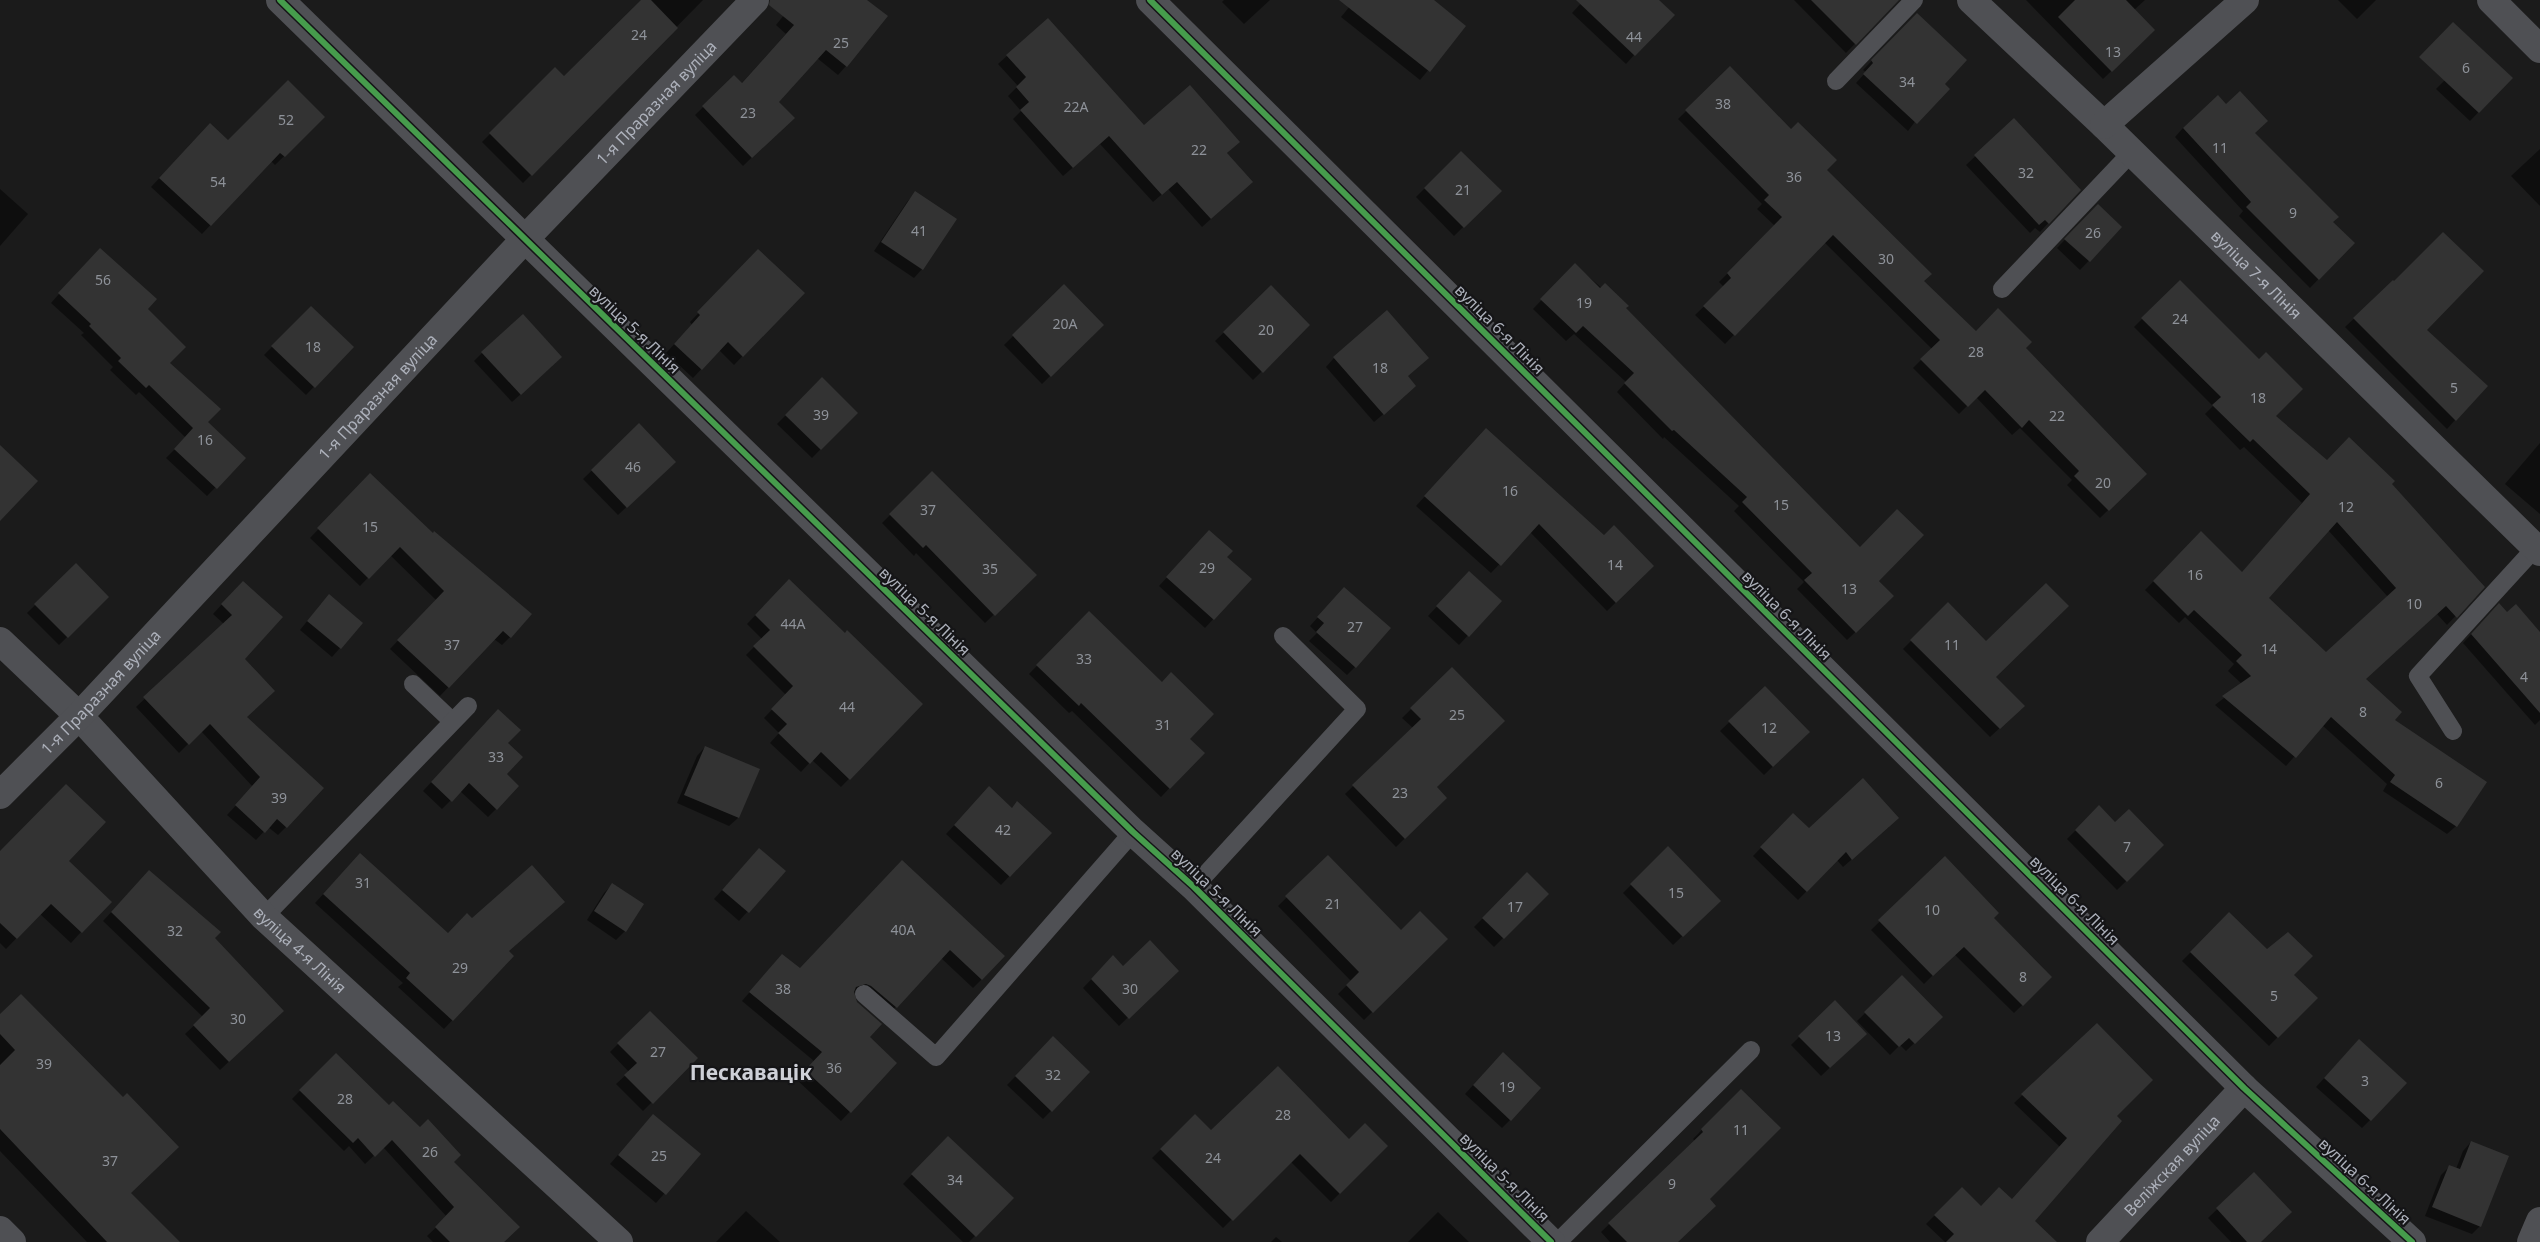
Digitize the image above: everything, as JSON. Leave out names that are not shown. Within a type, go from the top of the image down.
[{"type":"street","name":"вуліца 5-я Лінія","points":[[280,0],[1133,832],[1194,887],[1550,1242]]},
{"type":"street","name":"1-я Праразная вуліца","points":[[0,795],[79,716],[524,240],[755,0]]},
{"type":"street","name":"вуліца 6-я Лінія","points":[[1150,0],[2244,1088],[2412,1242]]},
{"type":"street","name":"вуліца 7-я Лінія","points":[[1971,0],[2132,152],[2538,550]]},
{"type":"street","points":[[2104,125],[2246,0]]},
{"type":"street","points":[[2491,0],[2540,49]]},
{"type":"street","name":"вуліца 4-я Лінія","points":[[0,641],[79,716],[264,917],[619,1242]]},
{"type":"street","name":"Веліжская вуліца","points":[[2100,1242],[2244,1088]]},
{"type":"street","points":[[2531,1242],[2540,1221]]},
{"type":"street","points":[[0,1230],[12,1242]]},
{"type":"lane","points":[[1836,81],[1914,0]]},
{"type":"lane","points":[[2002,289],[2132,152]]},
{"type":"lane","points":[[2453,731],[2418,676],[2538,550]]},
{"type":"lane","points":[[1194,887],[1357,709],[1283,636]]},
{"type":"lane","points":[[413,684],[452,721]]},
{"type":"lane","points":[[264,917],[468,706]]},
{"type":"lane","points":[[864,994],[936,1057],[1133,832]]},
{"type":"lane","points":[[1558,1242],[1751,1050]]},
{"type":"building","points":[[641,0],[651,0],[678,28],[532,176],[489,133],[555,67],[564,76]]},
{"type":"building","points":[[770,0],[867,0],[888,16],[847,67],[826,50],[779,102],[795,118],[752,158],[702,106],[734,75],[742,83],[794,25],[769,5]]},
{"type":"building","points":[[1339,0],[1434,0],[1466,26],[1430,72]]},
{"type":"building","points":[[1576,0],[1659,0],[1675,15],[1635,56]]},
{"type":"building","points":[[1811,0],[1899,0],[1856,45]]},
{"type":"building","points":[[2075,0],[2126,0],[2155,30],[2112,72],[2058,17]]},
{"type":"building","points":[[1917,13],[1967,60],[1945,84],[1950,89],[1917,124],[1863,74],[1873,63],[1871,60]]},
{"type":"building","points":[[1048,18],[1144,125],[1190,85],[1240,142],[1227,153],[1253,182],[1211,219],[1177,182],[1162,195],[1109,136],[1073,168],[1020,110],[1029,102],[1016,87],[1026,77],[1006,55]]},
{"type":"building","points":[[2453,22],[2513,78],[2479,113],[2419,57]]},
{"type":"building","points":[[1730,66],[1791,129],[1798,122],[1837,160],[1827,170],[1932,274],[1924,281],[1976,331],[1998,308],[2032,342],[2026,348],[2147,474],[2109,511],[2074,476],[2079,471],[2029,420],[2022,428],[1985,390],[1968,407],[1920,359],[1940,340],[1833,235],[1735,336],[1703,306],[1731,278],[1727,273],[1782,217],[1764,200],[1769,195],[1685,110]]},
{"type":"building","points":[[288,80],[325,117],[285,157],[280,153],[211,226],[159,178],[210,123],[228,140]]},
{"type":"building","points":[[2240,91],[2268,121],[2255,133],[2339,217],[2333,222],[2355,243],[2319,280],[2246,207],[2251,202],[2183,128],[2218,95],[2226,104]]},
{"type":"building","points":[[2014,118],[2081,190],[2049,224],[2045,220],[2039,225],[1974,155]]},
{"type":"building","points":[[1461,151],[1502,191],[1464,228],[1424,188]]},
{"type":"building","points":[[915,191],[957,219],[923,270],[881,242]]},
{"type":"building","points":[[2098,204],[2122,227],[2090,262],[2064,239]]},
{"type":"building","points":[[2443,232],[2484,271],[2427,330],[2488,386],[2456,421],[2353,318],[2394,281]]},
{"type":"building","points":[[100,248],[157,299],[148,309],[186,347],[170,363],[221,409],[208,422],[246,458],[217,489],[174,449],[193,428],[149,385],[146,388],[118,361],[121,358],[89,326],[91,324],[58,293]]},
{"type":"building","points":[[758,249],[805,293],[743,357],[728,342],[702,370],[674,344],[700,315],[697,312]]},
{"type":"building","points":[[1575,263],[1600,288],[1605,283],[1629,306],[1626,308],[1860,547],[1897,509],[1924,535],[1879,581],[1894,596],[1856,633],[1804,580],[1812,573],[1742,502],[1747,497],[1674,430],[1672,431],[1624,383],[1634,373],[1583,326],[1576,333],[1540,299]]},
{"type":"building","points":[[2180,280],[2259,359],[2266,352],[2303,389],[2276,416],[2327,460],[2349,437],[2395,481],[2392,484],[2485,587],[2457,618],[2446,606],[2366,679],[2402,712],[2395,720],[2487,782],[2457,827],[2390,782],[2395,775],[2331,717],[2296,758],[2222,696],[2251,676],[2236,661],[2242,655],[2194,610],[2188,616],[2153,581],[2201,531],[2242,572],[2310,494],[2253,439],[2250,442],[2212,405],[2221,397],[2141,318]],"holes":[[[2337,522],[2396,588],[2326,652],[2269,598]]]},
{"type":"building","points":[[1064,284],[1104,325],[1051,377],[1012,335]]},
{"type":"building","points":[[1271,285],[1310,325],[1263,373],[1223,332]]},
{"type":"building","points":[[311,306],[354,347],[315,388],[271,346]]},
{"type":"building","points":[[1387,310],[1429,358],[1408,376],[1416,386],[1384,415],[1333,357]]},
{"type":"building","points":[[523,314],[562,357],[521,395],[481,352]]},
{"type":"building","points":[[822,377],[858,413],[821,450],[785,415]]},
{"type":"building","points":[[639,423],[676,462],[627,508],[591,470]]},
{"type":"building","points":[[1486,428],[1604,535],[1614,525],[1654,566],[1616,603],[1539,524],[1501,566],[1424,496]]},
{"type":"building","points":[[0,445],[38,481],[0,521]]},
{"type":"building","points":[[932,471],[1037,575],[995,616],[926,545],[923,548],[889,514]]},
{"type":"building","points":[[370,473],[433,533],[434,531],[532,614],[511,638],[503,631],[449,688],[397,640],[444,591],[400,547],[369,579],[317,528]]},
{"type":"building","points":[[1209,530],[1233,551],[1227,557],[1252,579],[1214,620],[1166,577]]},
{"type":"building","points":[[76,563],[109,597],[68,638],[34,604]]},
{"type":"building","points":[[1469,571],[1502,601],[1469,637],[1436,606]]},
{"type":"building","points":[[789,579],[845,633],[847,630],[923,704],[850,780],[821,752],[810,764],[778,733],[787,724],[771,709],[793,686],[753,646],[770,630],[755,615]]},
{"type":"building","points":[[243,581],[283,617],[245,659],[275,691],[247,717],[324,788],[287,828],[277,819],[265,833],[235,805],[260,777],[210,724],[189,745],[143,697],[232,615],[221,604]]},
{"type":"building","points":[[2046,583],[2069,606],[1996,677],[2025,706],[2000,729],[1910,640],[1948,602],[1986,641]]},
{"type":"building","points":[[1344,587],[1391,628],[1356,668],[1316,632],[1324,623],[1317,617]]},
{"type":"building","points":[[329,594],[363,623],[341,649],[307,621]]},
{"type":"building","points":[[2499,603],[2507,612],[2516,604],[2540,632],[2540,713],[2471,634]]},
{"type":"building","points":[[1089,611],[1162,682],[1171,672],[1214,714],[1190,739],[1205,753],[1170,789],[1081,703],[1079,706],[1036,665]]},
{"type":"building","points":[[1452,667],[1505,721],[1437,787],[1447,798],[1405,839],[1352,785],[1421,719],[1410,708]]},
{"type":"building","points":[[1765,686],[1810,732],[1773,767],[1728,721]]},
{"type":"building","points":[[498,709],[521,730],[508,743],[523,757],[507,774],[519,786],[497,810],[469,783],[452,802],[431,782]]},
{"type":"building","points":[[705,746],[760,769],[739,818],[684,795]]},
{"type":"building","points":[[1863,778],[1899,818],[1852,860],[1846,852],[1807,892],[1760,847],[1793,813],[1809,828]]},
{"type":"building","points":[[66,784],[106,822],[69,861],[112,902],[82,933],[51,904],[17,939],[0,923],[0,851]]},
{"type":"building","points":[[989,786],[1012,808],[1017,801],[1052,833],[1010,877],[954,825]]},
{"type":"building","points":[[2099,805],[2115,822],[2129,809],[2164,845],[2127,882],[2075,830]]},
{"type":"building","points":[[1668,846],[1721,901],[1683,937],[1630,884]]},
{"type":"building","points":[[759,848],[786,871],[749,913],[722,890]]},
{"type":"building","points":[[360,853],[448,933],[467,913],[472,918],[532,865],[565,902],[509,951],[514,956],[453,1021],[406,978],[410,973],[323,894]]},
{"type":"building","points":[[1328,855],[1401,930],[1420,911],[1448,939],[1373,1013],[1346,985],[1359,972],[1285,896]]},
{"type":"building","points":[[1945,856],[1999,913],[1994,918],[2052,977],[2023,1006],[1964,947],[1933,976],[1878,920]]},
{"type":"building","points":[[902,860],[1005,956],[982,980],[950,950],[897,1008],[871,986],[866,984],[856,987],[854,992],[857,1002],[882,1024],[870,1037],[897,1063],[851,1113],[805,1070],[822,1052],[749,992],[782,954],[800,968]]},
{"type":"building","points":[[149,870],[221,932],[215,938],[284,1011],[229,1062],[193,1025],[210,1008],[111,912]]},
{"type":"building","points":[[1527,872],[1549,894],[1504,939],[1482,918]]},
{"type":"building","points":[[612,883],[644,904],[626,932],[594,911]]},
{"type":"building","points":[[2229,912],[2267,949],[2288,932],[2313,956],[2294,975],[2318,998],[2278,1038],[2190,952]]},
{"type":"building","points":[[1150,940],[1179,971],[1129,1019],[1091,979],[1113,955],[1123,966]]},
{"type":"building","points":[[1902,975],[1943,1017],[1915,1044],[1909,1038],[1899,1047],[1864,1012]]},
{"type":"building","points":[[21,994],[123,1097],[127,1093],[179,1147],[131,1193],[180,1242],[107,1242],[0,1129],[0,1065],[15,1050],[0,1034],[0,1014]]},
{"type":"building","points":[[1835,1000],[1867,1034],[1830,1068],[1798,1036]]},
{"type":"building","points":[[650,1011],[698,1058],[653,1104],[624,1075],[637,1063],[617,1043]]},
{"type":"building","points":[[2097,1023],[2153,1080],[2117,1116],[2122,1121],[2035,1221],[2057,1242],[1946,1242],[1954,1234],[1934,1215],[1962,1187],[1981,1206],[1999,1187],[2012,1199],[2067,1138],[2021,1094]]},
{"type":"building","points":[[1053,1036],[1090,1072],[1052,1112],[1015,1076]]},
{"type":"building","points":[[2359,1039],[2407,1083],[2371,1121],[2324,1078]]},
{"type":"building","points":[[1503,1052],[1541,1088],[1511,1121],[1473,1085]]},
{"type":"building","points":[[336,1053],[389,1105],[393,1101],[420,1127],[428,1119],[461,1155],[454,1162],[520,1227],[504,1242],[450,1242],[435,1227],[454,1207],[392,1140],[375,1157],[358,1138],[353,1143],[299,1090]]},
{"type":"building","points":[[1278,1066],[1349,1139],[1365,1123],[1388,1146],[1340,1194],[1300,1154],[1233,1221],[1160,1149],[1195,1114],[1211,1130]]},
{"type":"building","points":[[1741,1089],[1781,1128],[1710,1199],[1716,1206],[1678,1242],[1627,1242],[1608,1223],[1703,1132],[1701,1129]]},
{"type":"building","points":[[653,1114],[701,1154],[666,1195],[618,1155]]},
{"type":"building","points":[[948,1136],[1014,1198],[976,1237],[911,1174]]},
{"type":"building","points":[[2471,1141],[2509,1156],[2481,1227],[2432,1207],[2449,1165],[2460,1169]]},
{"type":"building","points":[[2254,1172],[2292,1212],[2261,1242],[2247,1242],[2216,1208]]},
{"type":"cycle path","points":[[280,0],[1133,832],[1194,887],[1551,1242]]},
{"type":"cycle path","points":[[1150,0],[2244,1088],[2412,1242]]},
{"type":"district","name":"Пескавацік","points":[[751,1072]]}]
